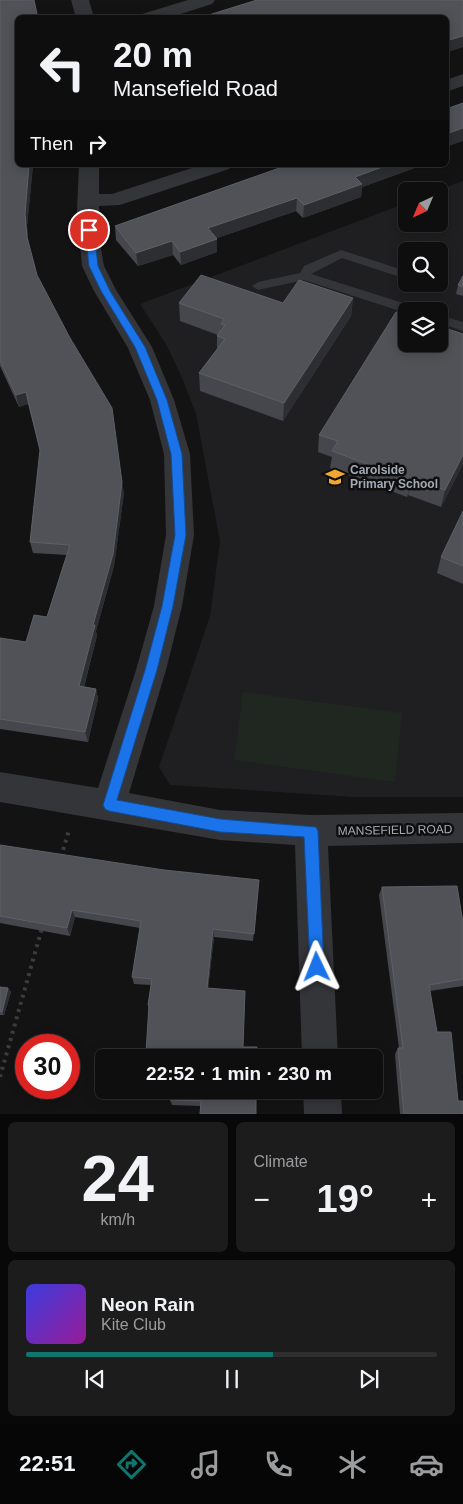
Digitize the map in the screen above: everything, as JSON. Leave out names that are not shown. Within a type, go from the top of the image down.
[{"type":"street","points":[[80,0],[84,15]]},
{"type":"street","points":[[158,15],[206,0]]},
{"type":"street","points":[[449,85],[463,80]]},
{"type":"street","points":[[90,167],[88,200],[90,249],[93,266],[105,291],[140,347],[162,400],[177,454],[180,535],[168,606],[151,670],[109,805]]},
{"type":"street","points":[[88,200],[113,200],[216,167]]},
{"type":"street","name":"MANSEFIELD ROAD","points":[[0,787],[220,825],[311,831],[463,828]]},
{"type":"street","points":[[311,831],[320,1049]]},
{"type":"street","points":[[322,1099],[323,1114]]},
{"type":"lane","points":[[304,276],[308,269],[341,254],[398,272]]},
{"type":"lane","points":[[258,286],[304,276],[398,306]]},
{"type":"lane","points":[[448,322],[463,327]]},
{"type":"path","points":[[59,866],[78,799]]},
{"type":"path","points":[[0,1077],[43,924]]},
{"type":"shaded area","name":"Carolside Primary School","points":[[463,181],[463,797],[354,797],[170,785],[159,767],[210,616],[220,541],[196,414],[166,344],[140,304],[398,206],[398,232],[448,232],[448,187]]},
{"type":"shaded area","points":[[243,692],[402,713],[395,782],[234,760]]},
{"type":"building","points":[[0,0],[34,0],[37,15],[15,15],[15,167],[29,167],[25,214],[27,237],[37,275],[70,338],[112,408],[122,482],[113,554],[93,625],[95,625],[79,686],[96,689],[85,732],[0,719],[0,638],[26,642],[34,615],[47,617],[70,545],[30,542],[40,450],[26,392],[16,395],[0,360]]},
{"type":"building","points":[[257,0],[463,0],[463,36],[449,40],[449,15],[209,15]]},
{"type":"building","points":[[463,103],[463,128],[449,133],[449,108]]},
{"type":"building","points":[[282,167],[382,167],[355,177],[362,184],[304,205],[297,198],[208,228],[217,239],[180,252],[172,241],[136,253],[115,226]]},
{"type":"building","points":[[201,275],[283,303],[299,280],[353,298],[284,403],[199,373],[225,339],[217,336],[225,325],[221,324],[224,319],[179,303]]},
{"type":"building","points":[[463,276],[463,287],[458,285]]},
{"type":"building","points":[[396,312],[398,313],[398,352],[448,352],[448,329],[463,334],[463,455],[445,490],[412,478],[411,480],[332,451],[338,441],[319,435]]},
{"type":"building","points":[[463,511],[463,566],[441,557]]},
{"type":"building","points":[[0,845],[164,870],[259,880],[254,934],[213,929],[207,988],[245,991],[243,1047],[257,1047],[257,1049],[146,1049],[148,1005],[152,979],[132,977],[141,921],[72,910],[67,928],[0,916]]},
{"type":"building","points":[[457,886],[463,923],[463,979],[429,985],[437,1032],[451,1032],[458,1101],[463,1101],[463,1114],[404,1114],[398,1048],[403,1048],[382,887]]},
{"type":"building","points":[[0,987],[8,988],[2,1012],[0,1011]]},
{"type":"building","points":[[256,1099],[256,1114],[200,1114],[201,1101],[170,1100]]},
{"type":"place","name":"Carolside Primary School","points":[[335,477]]},
{"type":"route","points":[[89,230],[93,266],[105,291],[140,347],[162,400],[177,454],[180,535],[168,606],[151,670],[109,805],[220,825],[311,831],[317,967]]}]
